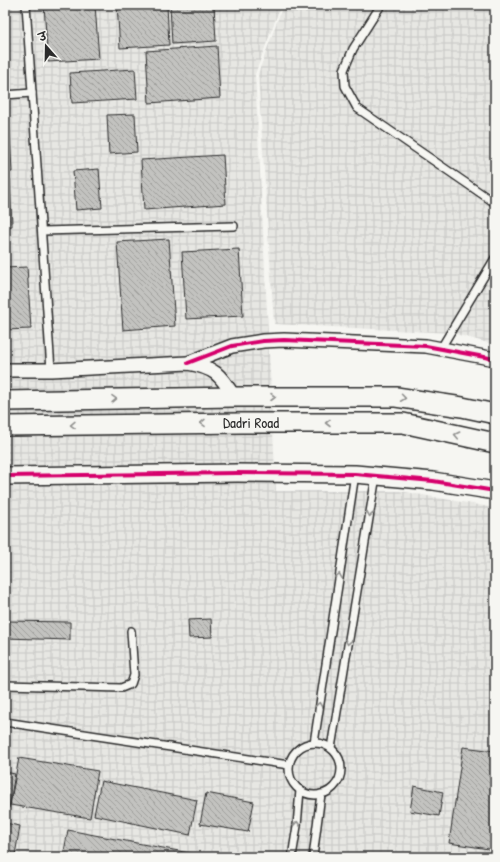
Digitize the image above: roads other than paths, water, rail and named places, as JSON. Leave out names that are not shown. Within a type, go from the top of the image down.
[{"type":"main road","name":"Dadri Road","points":[[5,401],[234,397],[396,397],[462,407],[495,414]]},
{"type":"main road","name":"Dadri Road","points":[[5,426],[242,423],[403,424],[495,443]]},
{"type":"street","points":[[188,363],[232,346],[263,341],[284,340],[409,345],[441,348],[495,359]]},
{"type":"street","points":[[5,370],[52,370],[188,363],[201,365],[217,373],[234,397]]},
{"type":"street","points":[[5,476],[237,473],[355,474],[433,481],[495,491]]},
{"type":"lane","points":[[26,5],[52,370]]},
{"type":"lane","points":[[381,5],[353,49],[344,70],[346,86],[357,108],[495,203]]},
{"type":"lane","points":[[5,95],[32,93]]},
{"type":"lane","points":[[42,231],[234,226]]},
{"type":"lane","points":[[441,348],[495,258]]},
{"type":"lane","points":[[314,744],[355,474]]},
{"type":"lane","points":[[331,748],[376,476]]},
{"type":"lane","points":[[5,685],[120,688],[131,684],[134,675],[131,631]]},
{"type":"lane","points":[[5,722],[289,764]]},
{"type":"lane","points":[[314,744],[324,745],[331,748],[340,760],[341,774],[338,781],[328,792],[321,794],[307,794],[300,790],[291,778],[289,764],[297,751],[303,746],[314,744]]},
{"type":"lane","points":[[292,857],[297,826],[300,790]]},
{"type":"lane","points":[[314,857],[321,794]]}]
